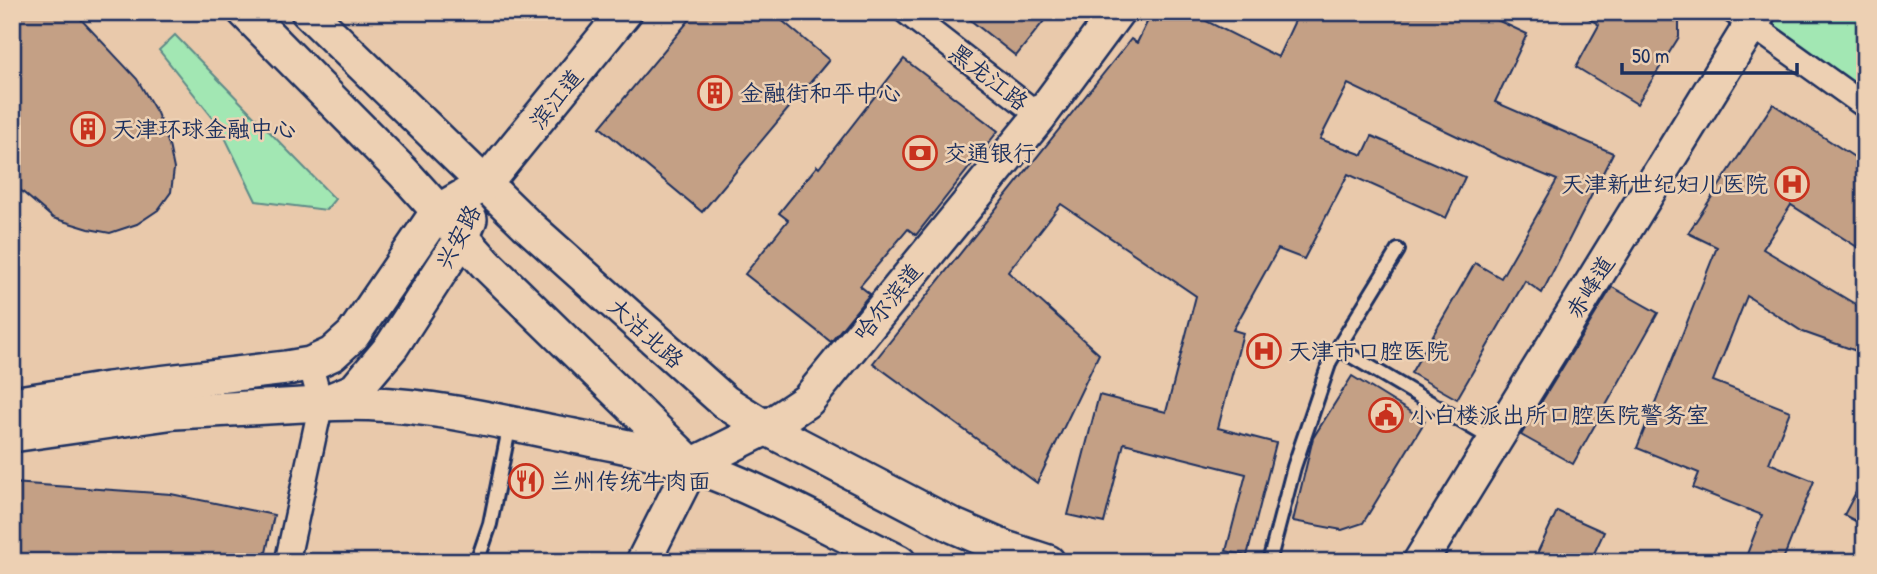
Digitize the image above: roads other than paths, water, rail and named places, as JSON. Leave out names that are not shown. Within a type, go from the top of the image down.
[{"type":"main road","points":[[245,12],[438,211],[486,265],[692,465]]},
{"type":"main road","name":"大沽北路","points":[[308,12],[485,184],[725,402],[766,428],[954,526],[1005,548],[1048,562]]},
{"type":"main road","name":"滨江道","points":[[485,184],[625,12]]},
{"type":"main road","name":"哈尔滨道","points":[[692,465],[766,428],[808,400],[1040,116],[1117,12]]},
{"type":"main road","name":"赤峰道","points":[[1420,562],[1748,16]]},
{"type":"main road","name":"兴安路","points":[[12,404],[310,364],[332,354],[353,335],[438,211],[485,184]]},
{"type":"main road","name":"兴安路","points":[[12,435],[153,414],[321,404],[355,390],[392,346],[463,238],[485,184]]},
{"type":"main road","points":[[321,404],[363,401],[413,406],[638,449],[692,465],[899,562]]},
{"type":"main road","points":[[643,562],[692,465]]},
{"type":"street","name":"黑龙江路","points":[[906,12],[1040,116]]},
{"type":"street","points":[[1748,16],[1865,106]]},
{"type":"street","points":[[287,562],[321,404],[310,364]]},
{"type":"lane","points":[[1269,562],[1294,467],[1330,361],[1398,250]]},
{"type":"lane","points":[[1338,348],[1495,441]]},
{"type":"lane","points":[[477,562],[490,524],[510,423]]},
{"type":"place","name":"金融街和平中心","points":[[715,93]]},
{"type":"place","name":"天津环球金融中心","points":[[88,129]]},
{"type":"place","name":"交通银行","points":[[920,153]]},
{"type":"place","name":"天津新世纪妇儿医院","points":[[1792,184]]},
{"type":"place","name":"天津市口腔医院","points":[[1264,351]]},
{"type":"place","name":"小白楼派出所口腔医院警务室","points":[[1386,415]]},
{"type":"place","name":"兰州传统牛肉面","points":[[526,481]]}]
